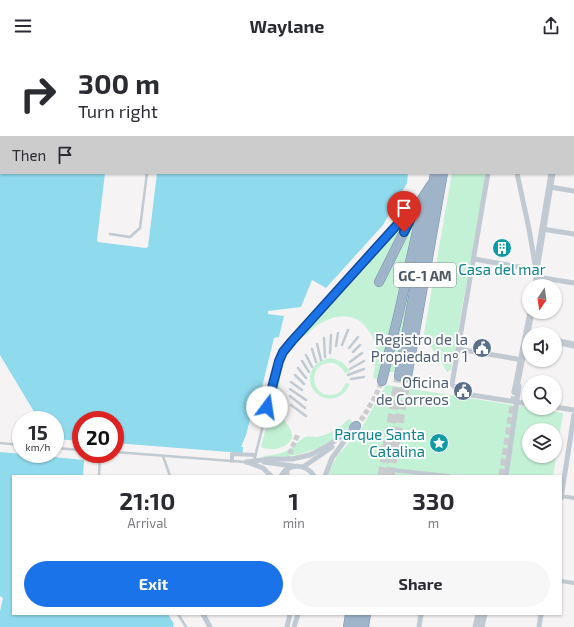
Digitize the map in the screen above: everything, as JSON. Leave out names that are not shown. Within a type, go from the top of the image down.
[{"type":"highway","name":"GC-1 AM","points":[[403,376],[435,197],[443,174]]},
{"type":"highway","points":[[382,380],[419,222],[435,197],[446,174]]},
{"type":"highway","name":"GC-1 AM","points":[[434,177],[435,197]]},
{"type":"highway","points":[[379,282],[416,208],[434,177]]},
{"type":"highway","points":[[348,627],[350,615]]},
{"type":"highway","points":[[356,627],[358,615]]},
{"type":"highway","points":[[364,627],[366,615]]},
{"type":"street","points":[[488,174],[452,384],[459,393],[522,403]]},
{"type":"street","points":[[517,174],[537,274]]},
{"type":"street","points":[[537,279],[542,229],[552,174]]},
{"type":"street","points":[[550,187],[574,191]]},
{"type":"street","points":[[542,229],[574,234]]},
{"type":"street","points":[[474,259],[574,283]]},
{"type":"street","points":[[562,343],[574,345]]},
{"type":"street","points":[[458,349],[520,361]]},
{"type":"street","points":[[515,392],[522,355]]},
{"type":"street","points":[[506,475],[517,402],[520,361]]},
{"type":"street","points":[[562,408],[574,410]]},
{"type":"street","points":[[562,491],[574,415]]},
{"type":"street","points":[[232,461],[232,454],[270,459],[292,459],[310,455],[327,446],[355,427]]},
{"type":"street","points":[[303,467],[330,448],[355,427]]},
{"type":"street","points":[[325,475],[332,458],[355,427]]},
{"type":"street","points":[[246,462],[254,458]]},
{"type":"street","points":[[246,462],[298,466],[308,469],[313,475]]},
{"type":"street","points":[[246,462],[263,468],[270,475]]},
{"type":"street","points":[[282,475],[287,468],[293,466]]},
{"type":"street","points":[[392,470],[440,475]]},
{"type":"street","points":[[562,497],[574,498]]},
{"type":"street","points":[[562,581],[574,583]]},
{"type":"street","points":[[204,615],[210,627]]},
{"type":"street","points":[[287,627],[290,615]]},
{"type":"street","points":[[294,627],[298,615]]},
{"type":"street","points":[[418,627],[420,615]]},
{"type":"street","points":[[476,627],[479,615]]},
{"type":"street","points":[[482,627],[484,615]]},
{"type":"street","points":[[539,627],[541,615]]},
{"type":"lane","points":[[110,234],[130,236],[140,228],[147,174]]},
{"type":"lane","points":[[254,458],[279,361],[283,352],[405,216],[416,208]]},
{"type":"lane","points":[[342,345],[348,330]]},
{"type":"lane","points":[[336,346],[338,333]]},
{"type":"lane","points":[[330,353],[331,335]]},
{"type":"lane","points":[[349,348],[358,337]]},
{"type":"lane","points":[[324,338],[325,357]]},
{"type":"lane","points":[[317,344],[321,360]]},
{"type":"lane","points":[[353,352],[360,345]]},
{"type":"lane","points":[[312,349],[316,362]]},
{"type":"lane","points":[[350,362],[362,353]]},
{"type":"lane","points":[[306,355],[312,367]]},
{"type":"lane","points":[[302,361],[309,372]]},
{"type":"lane","points":[[350,369],[364,361]]},
{"type":"lane","points":[[298,368],[306,378]]},
{"type":"lane","points":[[348,375],[364,369]]},
{"type":"lane","points":[[295,375],[304,384]]},
{"type":"lane","points":[[351,379],[364,377]]},
{"type":"lane","points":[[292,382],[302,390]]},
{"type":"lane","points":[[290,389],[306,400]]},
{"type":"lane","points":[[290,396],[305,408]]},
{"type":"lane","points":[[290,404],[306,416]]},
{"type":"lane","points":[[0,443],[12,444]]},
{"type":"lane","points":[[124,453],[246,462]]},
{"type":"lane","points":[[163,456],[170,475]]},
{"type":"lane","points":[[99,475],[100,463]]},
{"type":"lane","points":[[179,615],[186,627]]},
{"type":"green space","points":[[452,174],[486,174],[451,370],[447,372],[424,334]]},
{"type":"green space","points":[[418,212],[378,379],[373,378],[376,358],[375,343],[372,335],[361,322],[354,318],[345,316],[336,317],[319,324],[305,336],[303,334],[403,223],[405,225]]},
{"type":"green space","points":[[417,248],[396,372],[389,372]]},
{"type":"green space","points":[[331,358],[342,363],[350,372],[345,373],[336,364],[328,363],[317,369],[314,379],[318,390],[329,395],[334,395],[341,391],[346,383],[350,384],[344,393],[336,398],[321,396],[315,392],[311,385],[310,377],[313,368],[318,362]]},
{"type":"green space","points":[[278,379],[280,379],[279,395],[281,410],[292,436],[290,442],[284,446],[276,449],[268,449],[261,447]]},
{"type":"green space","name":"Parque Santa Catalina","points":[[386,385],[522,407],[522,415],[562,415],[563,413],[561,423],[522,423],[522,463],[555,463],[553,475],[328,475],[337,456],[361,429]]},
{"type":"green space","points":[[349,419],[354,423],[344,432],[312,450],[289,456],[263,457],[282,453],[305,437],[317,437],[330,433]]},
{"type":"water","points":[[0,174],[105,174],[98,242],[146,248],[148,247],[157,174],[408,174],[407,183],[383,225],[326,288],[312,280],[301,307],[268,311],[268,314],[284,316],[279,337],[274,338],[261,391],[257,392],[246,435],[241,447],[243,447],[242,453],[124,444],[124,411],[72,411],[72,440],[64,440],[64,411],[34,411],[0,355]]},
{"type":"water","points":[[0,452],[12,453],[12,463],[64,463],[64,458],[72,459],[72,463],[84,463],[83,475],[12,475],[12,615],[169,615],[174,624],[173,627],[0,627],[0,611],[3,598],[0,596]]},
{"type":"tunnel","points":[[382,475],[399,376]]},
{"type":"tunnel","points":[[390,475],[407,377]]},
{"type":"tunnel","points":[[356,426],[364,416],[375,397],[382,381]]},
{"type":"tunnel","points":[[502,475],[515,392]]},
{"type":"tunnel","points":[[287,475],[290,454],[298,434]]},
{"type":"place","name":"Casa del mar","points":[[502,248]]},
{"type":"place","name":"Registro de la Propiedad nº 1","points":[[482,348]]},
{"type":"place","name":"Oficina de Correos","points":[[463,391]]},
{"type":"place","name":"Parque Santa Catalina","points":[[439,443]]},
{"type":"route","points":[[267,407],[279,361],[283,352],[405,216],[416,208],[404,232]]}]
